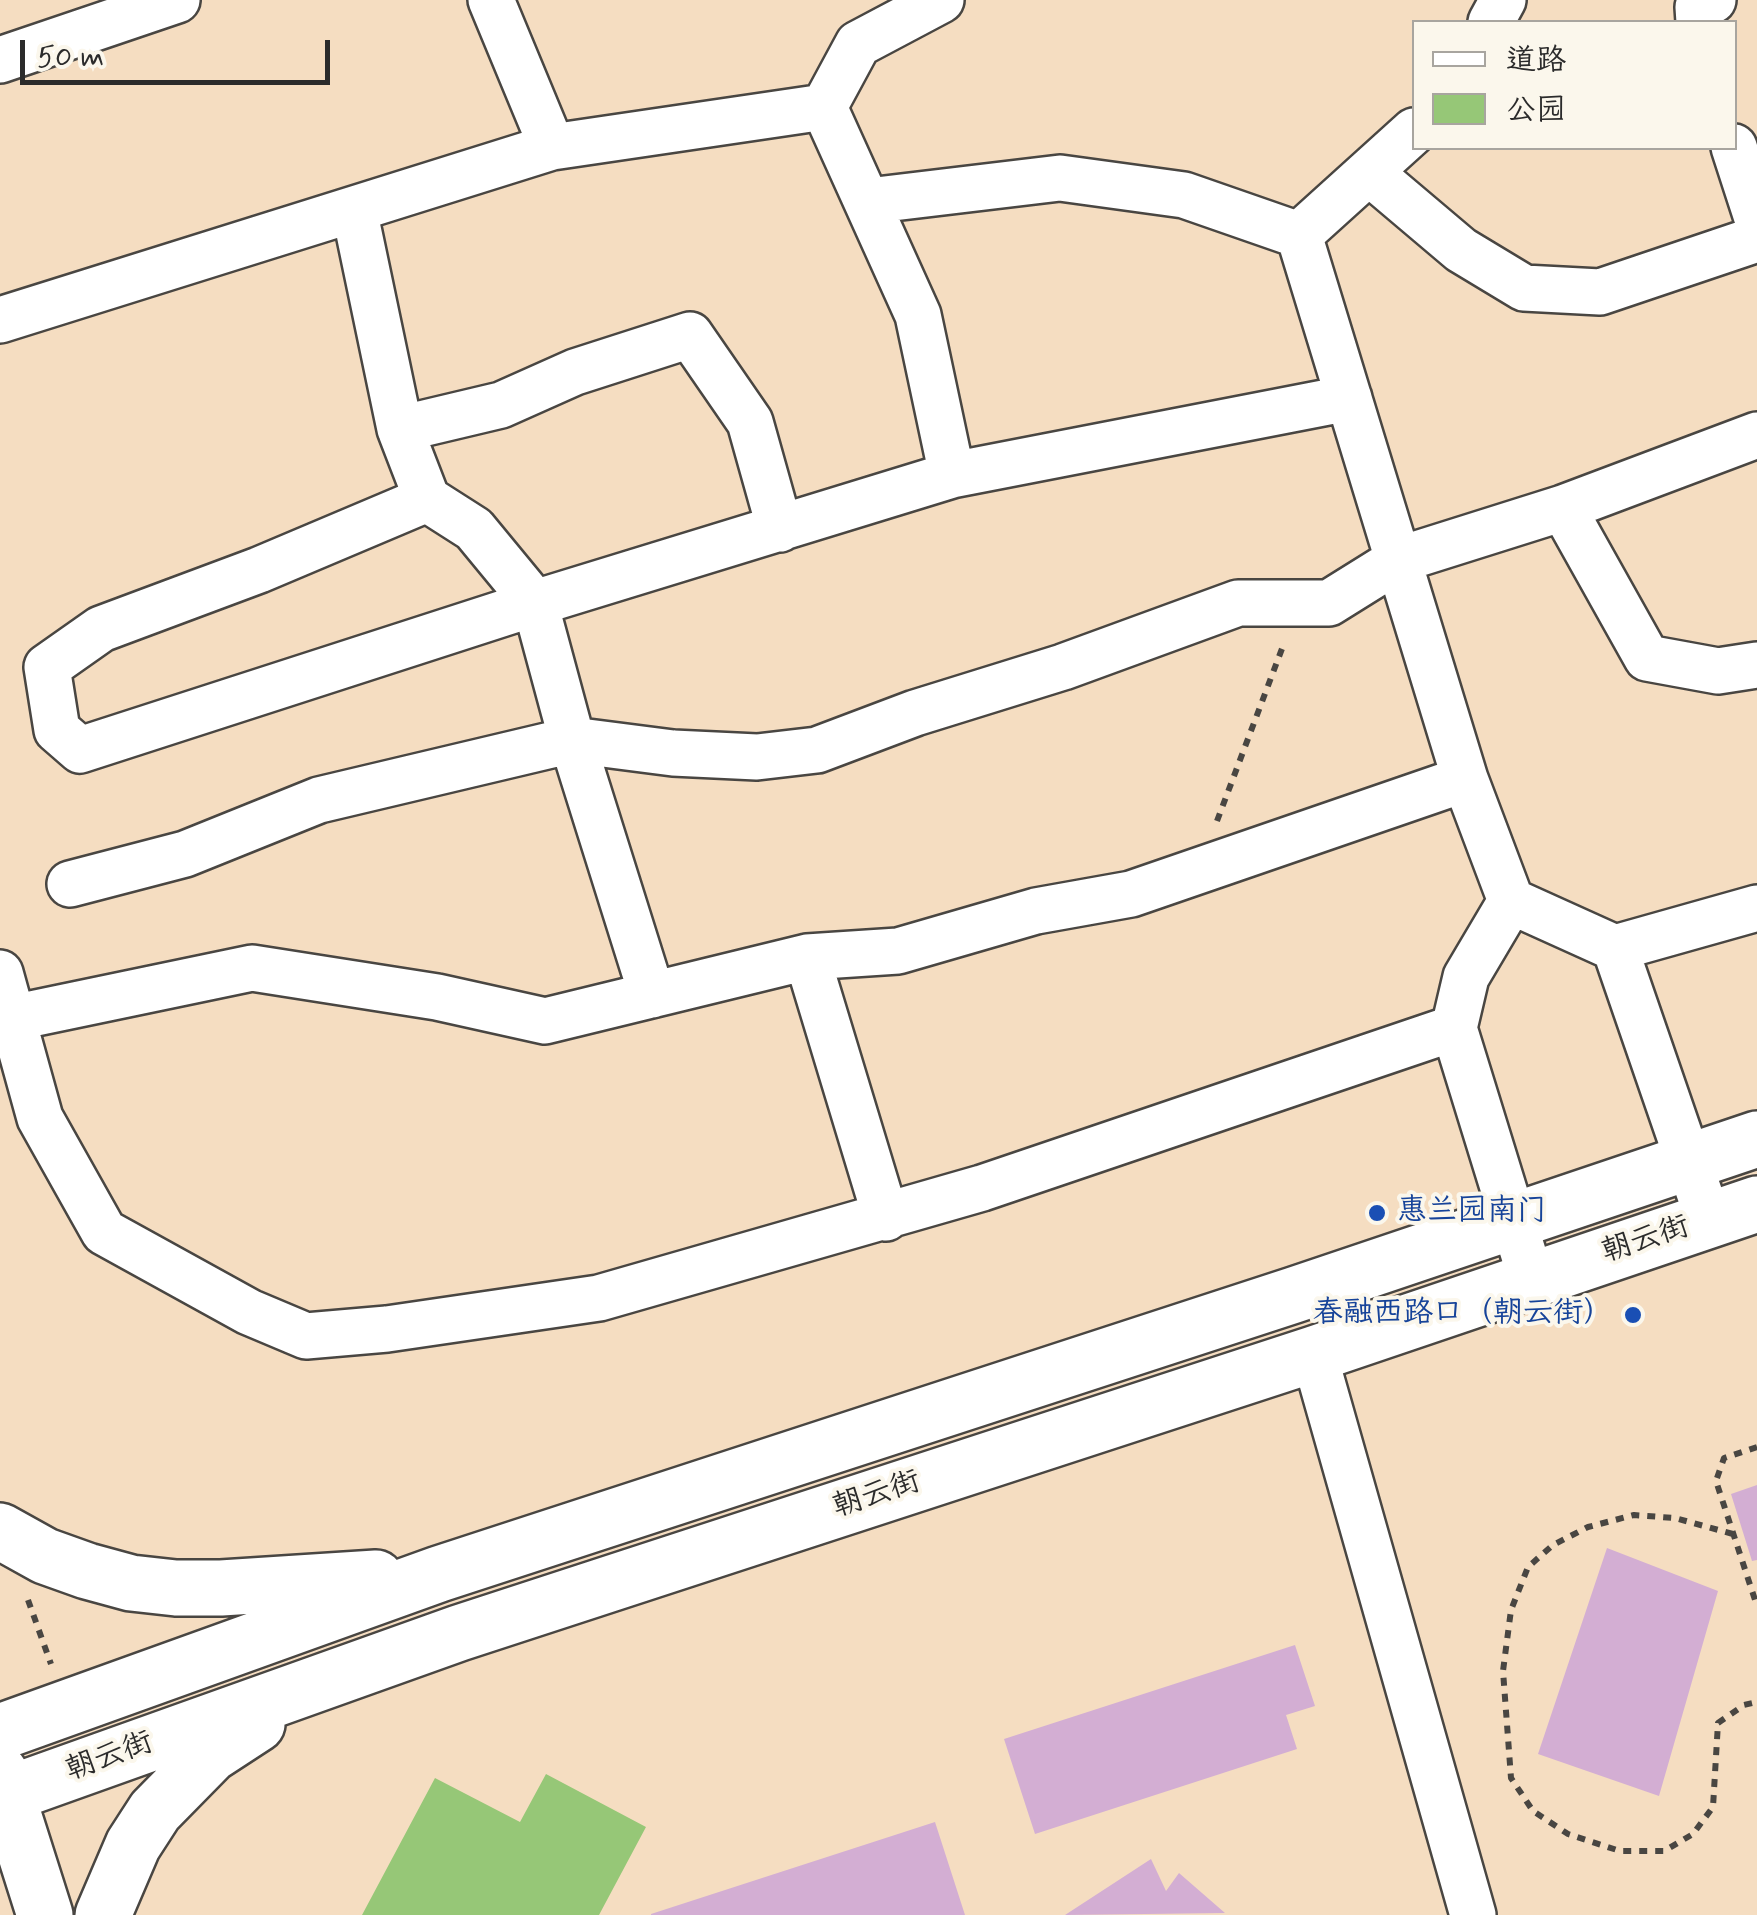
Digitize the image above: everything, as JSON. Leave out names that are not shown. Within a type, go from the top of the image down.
[{"type":"main road","name":"朝云街","points":[[0,1732],[438,1574],[1757,1140]]},
{"type":"main road","name":"朝云街","points":[[3,1788],[459,1633],[1733,1213]]},
{"type":"main road","points":[[0,1531],[45,1556],[87,1572],[176,1588],[438,1574]]},
{"type":"main road","points":[[103,1915],[133,1844],[182,1781],[211,1754],[318,1684]]},
{"type":"main road","points":[[3,1788],[46,1915]]},
{"type":"street","points":[[0,60],[178,0]]},
{"type":"street","points":[[491,0],[552,147]]},
{"type":"street","points":[[824,108],[858,44],[941,0]]},
{"type":"street","points":[[1699,20],[1698,7],[1713,0]]},
{"type":"street","points":[[0,320],[552,147],[824,108]]},
{"type":"street","points":[[824,108],[918,315],[952,475]]},
{"type":"street","points":[[1299,235],[1412,133]]},
{"type":"street","points":[[1735,150],[1757,218]]},
{"type":"street","points":[[1370,173],[1461,250],[1524,288],[1600,292],[1757,238]]},
{"type":"street","points":[[868,201],[1060,178],[1184,195],[1299,235]]},
{"type":"street","points":[[354,209],[400,428],[427,499],[474,529],[535,602],[572,740],[652,995]]},
{"type":"street","points":[[1299,235],[1466,778],[1511,901],[1615,948],[1757,908]]},
{"type":"street","points":[[400,428],[501,405],[575,372],[690,335],[750,422],[780,529]]},
{"type":"street","points":[[427,499],[259,570],[101,630],[47,666],[57,730],[80,750],[535,602],[952,475],[1349,398]]},
{"type":"street","points":[[70,884],[185,854],[320,800],[572,740],[673,753],[740,756],[818,750],[1238,602],[1329,602],[1398,560],[1563,508],[1757,434]]},
{"type":"street","points":[[1563,508],[1648,658],[1718,671],[1757,666]]},
{"type":"street","points":[[12,1018],[252,968],[437,997],[545,1021],[808,958],[898,950],[1036,911],[1130,894],[1466,778]]},
{"type":"street","points":[[1511,901],[1466,977],[1454,1028],[1531,1278]]},
{"type":"street","points":[[1615,948],[1690,1162],[1733,1213]]},
{"type":"street","points":[[808,958],[886,1218]]},
{"type":"street","points":[[0,973],[40,1118],[104,1232],[249,1312],[306,1336],[387,1329],[599,1298],[982,1188],[1454,1028]]},
{"type":"street","points":[[1314,1354],[1472,1915]]},
{"type":"path","points":[[1198,871],[1299,602]]},
{"type":"path","points":[[1757,1447],[1724,1458],[1716,1481],[1757,1606]]},
{"type":"path","points":[[1733,1534],[1675,1518],[1634,1515],[1570,1536],[1528,1567],[1511,1610],[1503,1671],[1511,1778],[1533,1811],[1568,1834],[1620,1851],[1664,1851],[1693,1834],[1713,1807],[1718,1723],[1744,1705],[1757,1702]]},
{"type":"green space","points":[[546,1774],[646,1827],[599,1915],[362,1915],[435,1778],[520,1822]]},
{"type":"building","points":[[1757,1485],[1757,1560],[1752,1561],[1731,1494]]},
{"type":"building","points":[[1607,1548],[1718,1591],[1659,1796],[1538,1754]]},
{"type":"building","points":[[1295,1645],[1315,1706],[1286,1715],[1297,1749],[1035,1834],[1004,1739]]},
{"type":"building","points":[[935,1822],[965,1915],[651,1915],[651,1914]]},
{"type":"building","points":[[1151,1859],[1166,1891],[1179,1873],[1225,1913],[1065,1915]]},
{"type":"place","name":"惠兰园南门","points":[[1377,1213]]},
{"type":"place","name":"春融西路口（朝云街）","points":[[1633,1315]]}]
